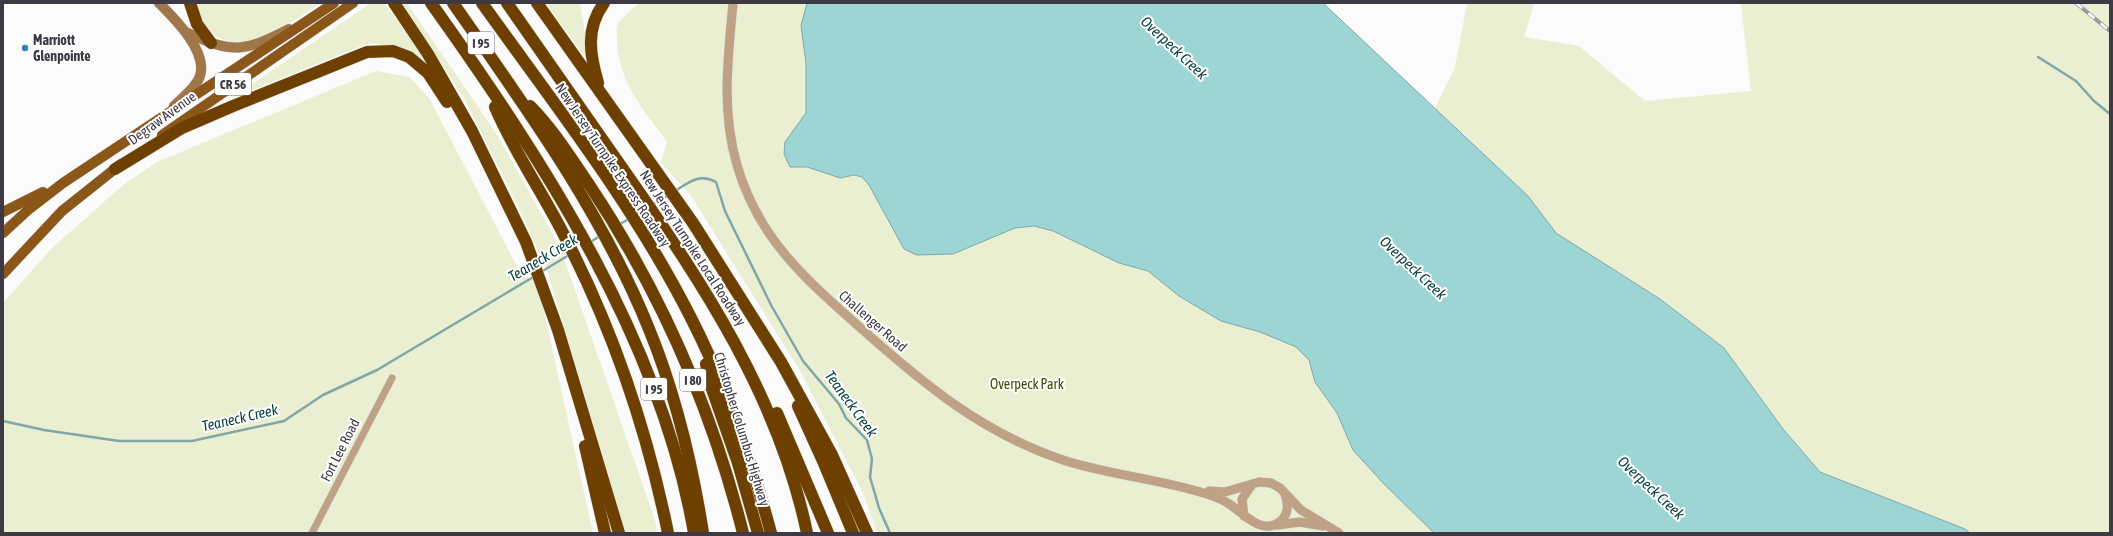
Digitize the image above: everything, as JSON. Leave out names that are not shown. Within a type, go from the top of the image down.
[{"type":"highway","points":[[190,3],[194,18],[211,43]]},
{"type":"highway","points":[[394,3],[434,65],[472,131],[481,152],[516,220],[535,264],[619,533]]},
{"type":"highway","name":"I 95","points":[[431,3],[481,76],[538,164],[582,236],[634,339],[656,392],[678,465],[694,533]]},
{"type":"highway","name":"I 95","points":[[453,3],[557,158],[599,226],[641,310],[666,375],[689,455],[703,533]]},
{"type":"highway","name":"New Jersey Turnpike Express Roadway","points":[[482,3],[628,209],[668,275],[698,333],[743,443],[771,533]]},
{"type":"highway","name":"New Jersey Turnpike Local Roadway","points":[[507,3],[644,198],[707,293],[747,363],[782,445],[797,492],[806,533]]},
{"type":"highway","points":[[537,3],[667,185],[785,368],[814,420],[849,491],[867,533]]},
{"type":"highway","points":[[599,90],[590,43],[594,20],[604,3]]},
{"type":"highway","points":[[115,169],[176,132],[213,114],[358,54],[375,50],[401,54],[422,66],[481,152]]},
{"type":"highway","points":[[481,76],[505,130],[539,187],[569,244],[602,317],[630,392],[654,471],[668,533]]},
{"type":"highway","name":"Christopher Columbus Highway","points":[[508,84],[545,121],[611,218],[653,295],[693,380],[721,456],[743,533]]},
{"type":"highway","points":[[755,323],[806,424],[852,533]]},
{"type":"highway","name":"Christopher Columbus Highway","points":[[698,333],[711,386],[733,446],[758,533]]},
{"type":"highway","name":"Christopher Columbus Highway","points":[[747,363],[779,417],[828,533]]},
{"type":"highway","points":[[577,397],[585,445],[605,533]]},
{"type":"main road","points":[[159,3],[188,33],[200,60],[200,76],[189,92],[163,115]]},
{"type":"main road","name":"Degraw Avenue","points":[[3,233],[28,210],[63,183],[163,115],[195,96],[334,3]]},
{"type":"main road","name":"Degraw Avenue","points":[[3,274],[62,211],[115,169],[200,107],[353,3]]},
{"type":"main road","points":[[188,33],[211,43],[236,48],[249,47],[263,42],[318,14]]},
{"type":"main road","points":[[3,212],[63,183]]},
{"type":"street","name":"Challenger Road","points":[[733,3],[726,74],[726,97],[728,121],[737,167],[752,204],[763,224],[777,245],[812,286],[943,398],[998,431],[1064,460],[1197,490],[1222,499],[1256,527],[1267,528],[1300,522],[1329,527]]},
{"type":"street","name":"Fort Lee Road","points":[[312,533],[392,378]]},
{"type":"street","name":"Challenger Road","points":[[1197,490],[1225,492],[1251,486],[1259,482],[1269,482],[1278,486],[1301,510],[1339,533]]},
{"type":"street","points":[[1244,516],[1242,499],[1251,486]]},
{"type":"street","points":[[1277,525],[1283,519],[1287,510],[1288,501],[1285,494]]},
{"type":"green space","points":[[197,3],[321,3],[281,28],[266,35],[250,40],[235,42],[221,39],[200,21]]},
{"type":"green space","points":[[371,3],[384,3],[426,59],[399,47],[369,43],[230,99]]},
{"type":"green space","points":[[402,3],[407,3],[496,133],[560,247],[655,520],[657,533],[626,533],[548,273],[523,216],[465,100]]},
{"type":"green space","points":[[546,3],[580,3],[590,64]]},
{"type":"green space","name":"Overpeck Park","points":[[639,3],[807,3],[801,26],[806,63],[806,113],[785,142],[790,167],[807,167],[840,178],[854,175],[862,177],[869,185],[904,249],[953,254],[1015,228],[1034,226],[1053,231],[1119,263],[1148,271],[1179,296],[1221,321],[1260,332],[1296,347],[1309,360],[1316,382],[1337,413],[1353,450],[1383,483],[1434,533],[877,533],[864,495],[799,369],[690,194],[661,163],[667,142],[641,106],[627,83],[619,56],[616,31],[617,26],[623,17]]},
{"type":"green space","points":[[1467,3],[1534,3],[1524,37],[1579,46],[1645,101],[1751,91],[1741,5],[1738,3],[2110,3],[2110,533],[1970,533],[1965,529],[1820,472],[1783,429],[1724,348],[1660,299],[1556,233],[1528,196],[1435,108],[1455,67]]},
{"type":"green space","points":[[376,71],[409,77],[429,98],[522,276],[537,280],[593,533],[3,533],[3,303],[51,249],[123,185],[157,162]]},
{"type":"water","name":"Overpeck Creek","points":[[807,3],[1323,3],[1528,196],[1556,233],[1660,299],[1724,348],[1783,429],[1820,472],[1965,529],[1970,533],[1434,533],[1383,483],[1353,450],[1337,413],[1315,382],[1309,360],[1296,347],[1260,332],[1221,321],[1179,296],[1148,271],[1119,263],[1053,231],[1034,226],[1015,228],[953,254],[917,255],[904,249],[869,185],[862,177],[854,175],[840,178],[807,167],[790,167],[784,154],[785,142],[806,113],[806,63],[801,26]]},
{"type":"waterway","points":[[2038,57],[2076,81],[2094,101],[2110,114]]},
{"type":"waterway","name":"Teaneck Creek","points":[[675,191],[695,180],[705,178],[716,182],[725,211],[771,305],[803,361],[839,404],[846,418],[867,440],[872,459],[870,477],[879,508],[890,533]]},
{"type":"waterway","name":"Teaneck Creek","points":[[652,205],[669,195]]},
{"type":"waterway","name":"Teaneck Creek","points":[[635,215],[646,208]]},
{"type":"waterway","name":"Teaneck Creek","points":[[618,225],[629,219]]},
{"type":"waterway","name":"Teaneck Creek","points":[[589,243],[600,236]]},
{"type":"waterway","name":"Teaneck Creek","points":[[541,272],[569,255]]},
{"type":"waterway","name":"Teaneck Creek","points":[[3,421],[44,430],[119,441],[192,441],[284,421],[323,395],[377,370],[535,276]]},
{"type":"railway","points":[[2076,3],[2110,31]]},
{"type":"place","name":"Marriott Glenpointe","points":[[25,48]]}]
